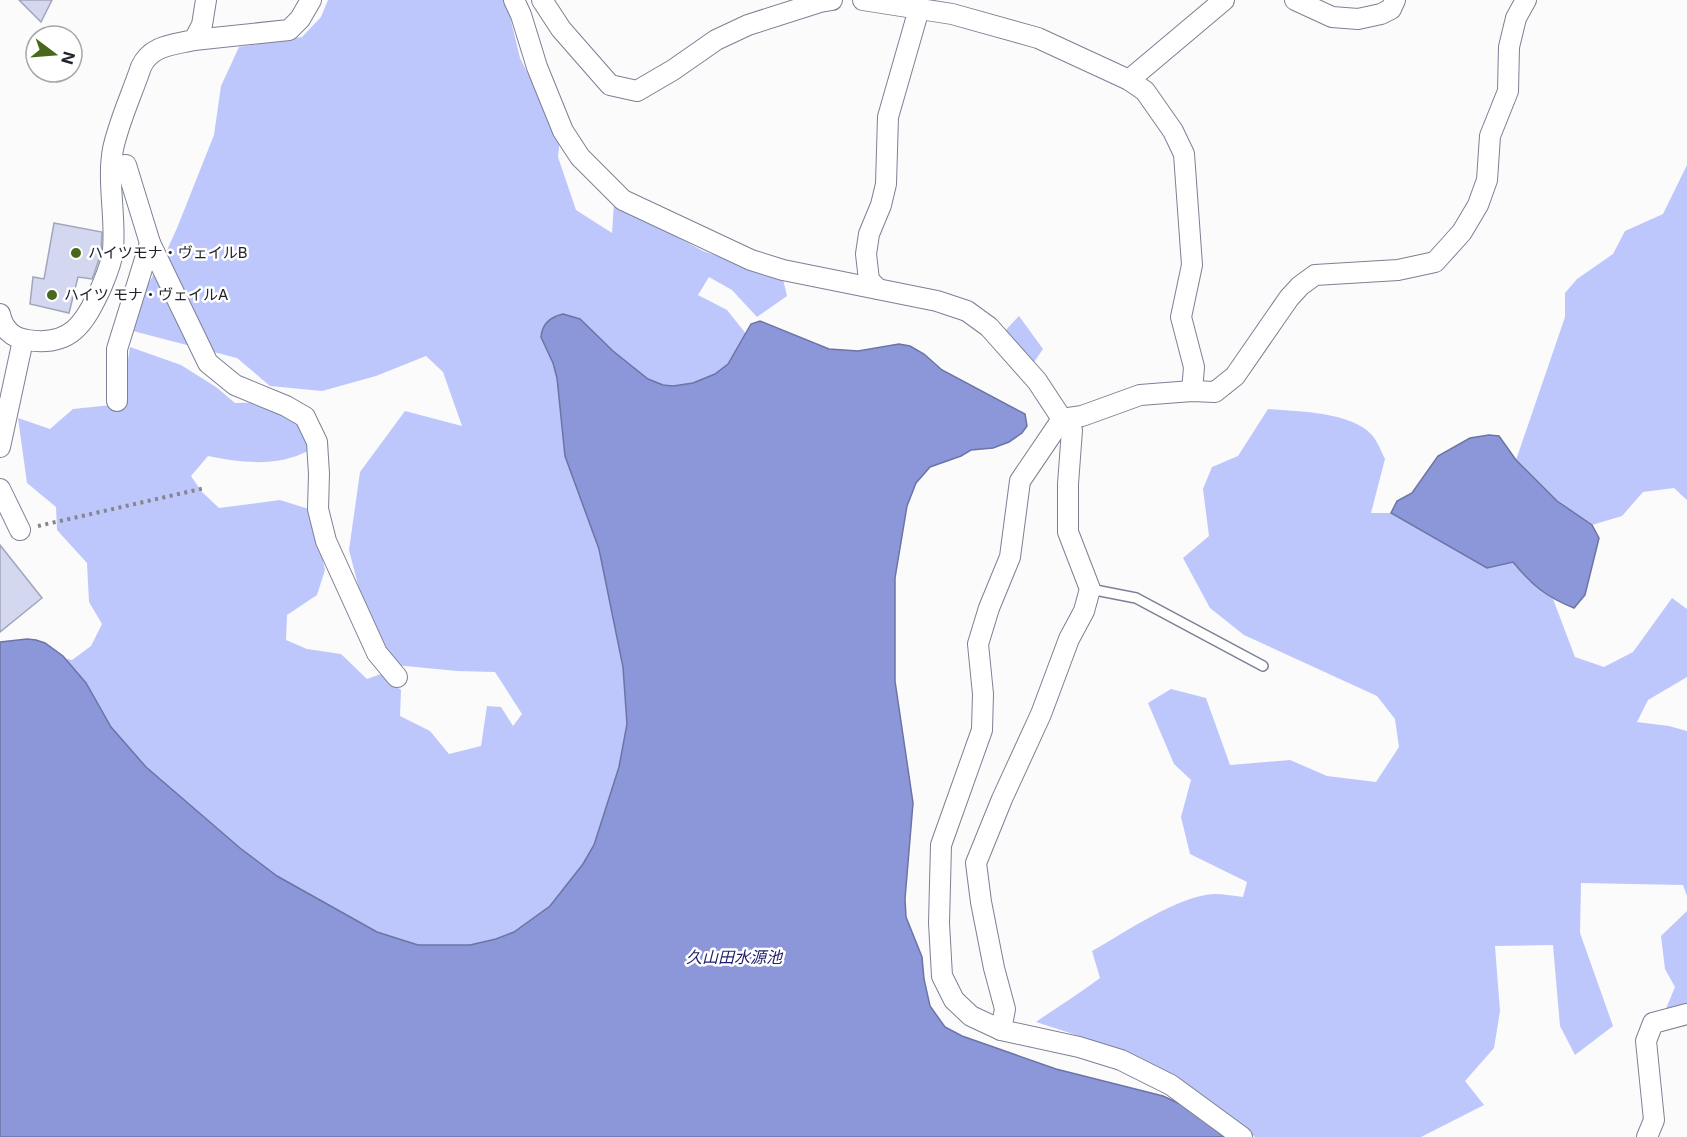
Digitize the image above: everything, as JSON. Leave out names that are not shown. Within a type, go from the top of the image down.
[{"type":"street","points":[[194,40],[202,25],[206,0]]},
{"type":"street","points":[[0,314],[11,335],[23,340],[44,342],[69,335],[88,316],[108,272],[113,250],[111,167],[114,149],[145,58],[159,47],[194,40],[289,30],[300,19],[311,0]]},
{"type":"street","points":[[514,0],[537,67],[563,131],[580,157],[623,200],[752,260],[783,270],[937,301],[967,311],[989,327],[1037,381],[1072,430],[1068,484],[1068,531],[1090,590],[1084,611],[1069,639],[1041,714],[976,863],[983,913],[1005,1009],[1001,1030]]},
{"type":"street","points":[[542,0],[561,29],[610,85],[637,90],[726,35],[748,25],[832,0]]},
{"type":"street","points":[[863,0],[919,9],[954,7],[1038,38],[1129,80],[1145,91],[1173,131],[1184,154],[1192,266],[1181,317],[1194,367],[1192,390]]},
{"type":"street","points":[[1129,80],[1224,0]]},
{"type":"street","points":[[1295,0],[1332,17],[1358,19],[1381,14],[1391,9],[1395,0]]},
{"type":"street","points":[[1242,1137],[1171,1085],[1120,1060],[1079,1047],[1001,1030],[971,1016],[954,1000],[942,976],[939,923],[942,845],[982,730],[983,694],[978,644],[989,608],[1010,557],[1020,481],[1062,419],[1082,416],[1140,395],[1192,390],[1215,392],[1235,376],[1290,298],[1300,286],[1315,275],[1398,270],[1435,262],[1462,232],[1478,205],[1487,180],[1490,136],[1508,91],[1509,47],[1516,18],[1526,0]]},
{"type":"street","points":[[878,289],[869,280],[866,254],[869,234],[881,205],[886,184],[888,117],[919,9]]},
{"type":"street","points":[[111,167],[126,165],[150,243],[208,363],[235,385],[286,406],[305,417],[317,442],[318,509],[327,541],[377,652],[397,677]]},
{"type":"street","points":[[117,401],[117,349],[150,243]]},
{"type":"street","points":[[0,447],[23,340]]},
{"type":"street","points":[[0,489],[20,530]]},
{"type":"street","points":[[1647,1137],[1654,1120],[1646,1041],[1653,1023],[1687,1014]]},
{"type":"lane","points":[[1090,590],[1136,598],[1263,666]]},
{"type":"path","points":[[20,530],[205,488]]},
{"type":"shaded area","points":[[328,0],[506,0],[520,58],[560,138],[558,157],[576,210],[612,233],[614,203],[703,251],[783,279],[787,296],[757,317],[732,290],[709,277],[698,295],[727,310],[747,335],[760,329],[610,501],[638,780],[581,881],[482,969],[246,889],[36,652],[72,660],[91,646],[102,624],[89,602],[87,563],[57,530],[56,507],[27,483],[18,418],[50,429],[73,409],[121,404],[130,347],[181,365],[216,387],[235,403],[285,402],[311,427],[308,451],[296,456],[284,460],[259,462],[208,456],[191,476],[201,491],[219,508],[280,500],[312,510],[325,570],[317,595],[287,615],[286,640],[307,649],[341,654],[367,679],[381,674],[401,690],[400,716],[430,731],[449,754],[481,746],[487,706],[501,707],[513,726],[522,714],[495,672],[395,665],[362,600],[349,550],[360,472],[405,411],[462,426],[443,372],[426,356],[376,376],[322,391],[270,386],[237,358],[129,330],[143,292],[163,259],[177,228],[214,135],[221,86],[239,47],[302,37],[321,17]]},
{"type":"shaded area","points":[[1687,165],[1687,500],[1674,488],[1643,492],[1622,516],[1592,525],[1557,501],[1516,460],[1565,317],[1565,293],[1577,279],[1613,254],[1625,231],[1663,214]]},
{"type":"shaded area","points":[[1019,316],[1043,349],[1030,368],[1003,333]]},
{"type":"shaded area","points":[[1268,409],[1323,414],[1351,421],[1362,427],[1373,436],[1385,459],[1371,513],[1391,513],[1487,568],[1513,562],[1529,581],[1553,599],[1575,657],[1604,667],[1633,652],[1672,598],[1687,609],[1687,677],[1648,700],[1637,722],[1687,731],[1687,896],[1683,885],[1581,883],[1580,933],[1613,1026],[1575,1055],[1560,1026],[1553,945],[1495,946],[1500,1011],[1494,1048],[1465,1081],[1484,1105],[1421,1137],[1255,1137],[1176,1077],[1116,1048],[1036,1022],[1100,978],[1092,951],[1152,916],[1185,901],[1215,894],[1243,897],[1247,882],[1190,854],[1181,817],[1191,780],[1174,764],[1148,703],[1171,689],[1206,698],[1230,765],[1290,760],[1327,776],[1376,782],[1399,747],[1395,719],[1377,696],[1244,635],[1210,608],[1183,558],[1209,536],[1203,489],[1212,467],[1238,456]]},
{"type":"shaded area","points":[[1687,911],[1687,1005],[1665,1011],[1675,987],[1665,969],[1661,936]]},
{"type":"water","name":"久山田水源池","points":[[563,314],[580,319],[613,351],[648,379],[663,385],[693,383],[715,374],[728,364],[751,324],[760,321],[829,349],[858,351],[899,344],[910,346],[924,354],[942,370],[1025,414],[1027,426],[1022,433],[1009,442],[993,448],[971,450],[930,467],[916,483],[907,506],[895,578],[895,681],[913,803],[905,899],[906,917],[922,957],[930,1006],[945,1027],[962,1036],[1056,1069],[1163,1096],[1189,1108],[1224,1137],[0,1137],[0,642],[36,640],[45,643],[63,656],[86,683],[111,727],[146,767],[240,848],[277,876],[377,932],[418,945],[470,945],[496,939],[514,932],[550,906],[583,864],[594,845],[619,767],[627,724],[623,667],[599,549],[565,456],[557,378],[541,337],[543,328],[548,322]]},
{"type":"water","points":[[1499,436],[1516,460],[1557,501],[1592,525],[1599,538],[1585,595],[1574,608],[1540,589],[1513,562],[1487,568],[1391,513],[1397,501],[1412,493],[1438,456],[1470,438]]},
{"type":"building","points":[[19,0],[52,0],[41,22]]},
{"type":"building","name":"ハイツモナ・ヴェイルB","points":[[54,223],[102,232],[101,253],[92,279],[78,277],[69,313],[30,304],[33,277],[44,279]]},
{"type":"building","points":[[0,545],[42,598],[0,632]]},
{"type":"place","name":"ハイツモナ・ヴェイルB","points":[[76,253]]},
{"type":"place","name":"ハイツ モナ・ヴェイルA","points":[[52,295]]}]
